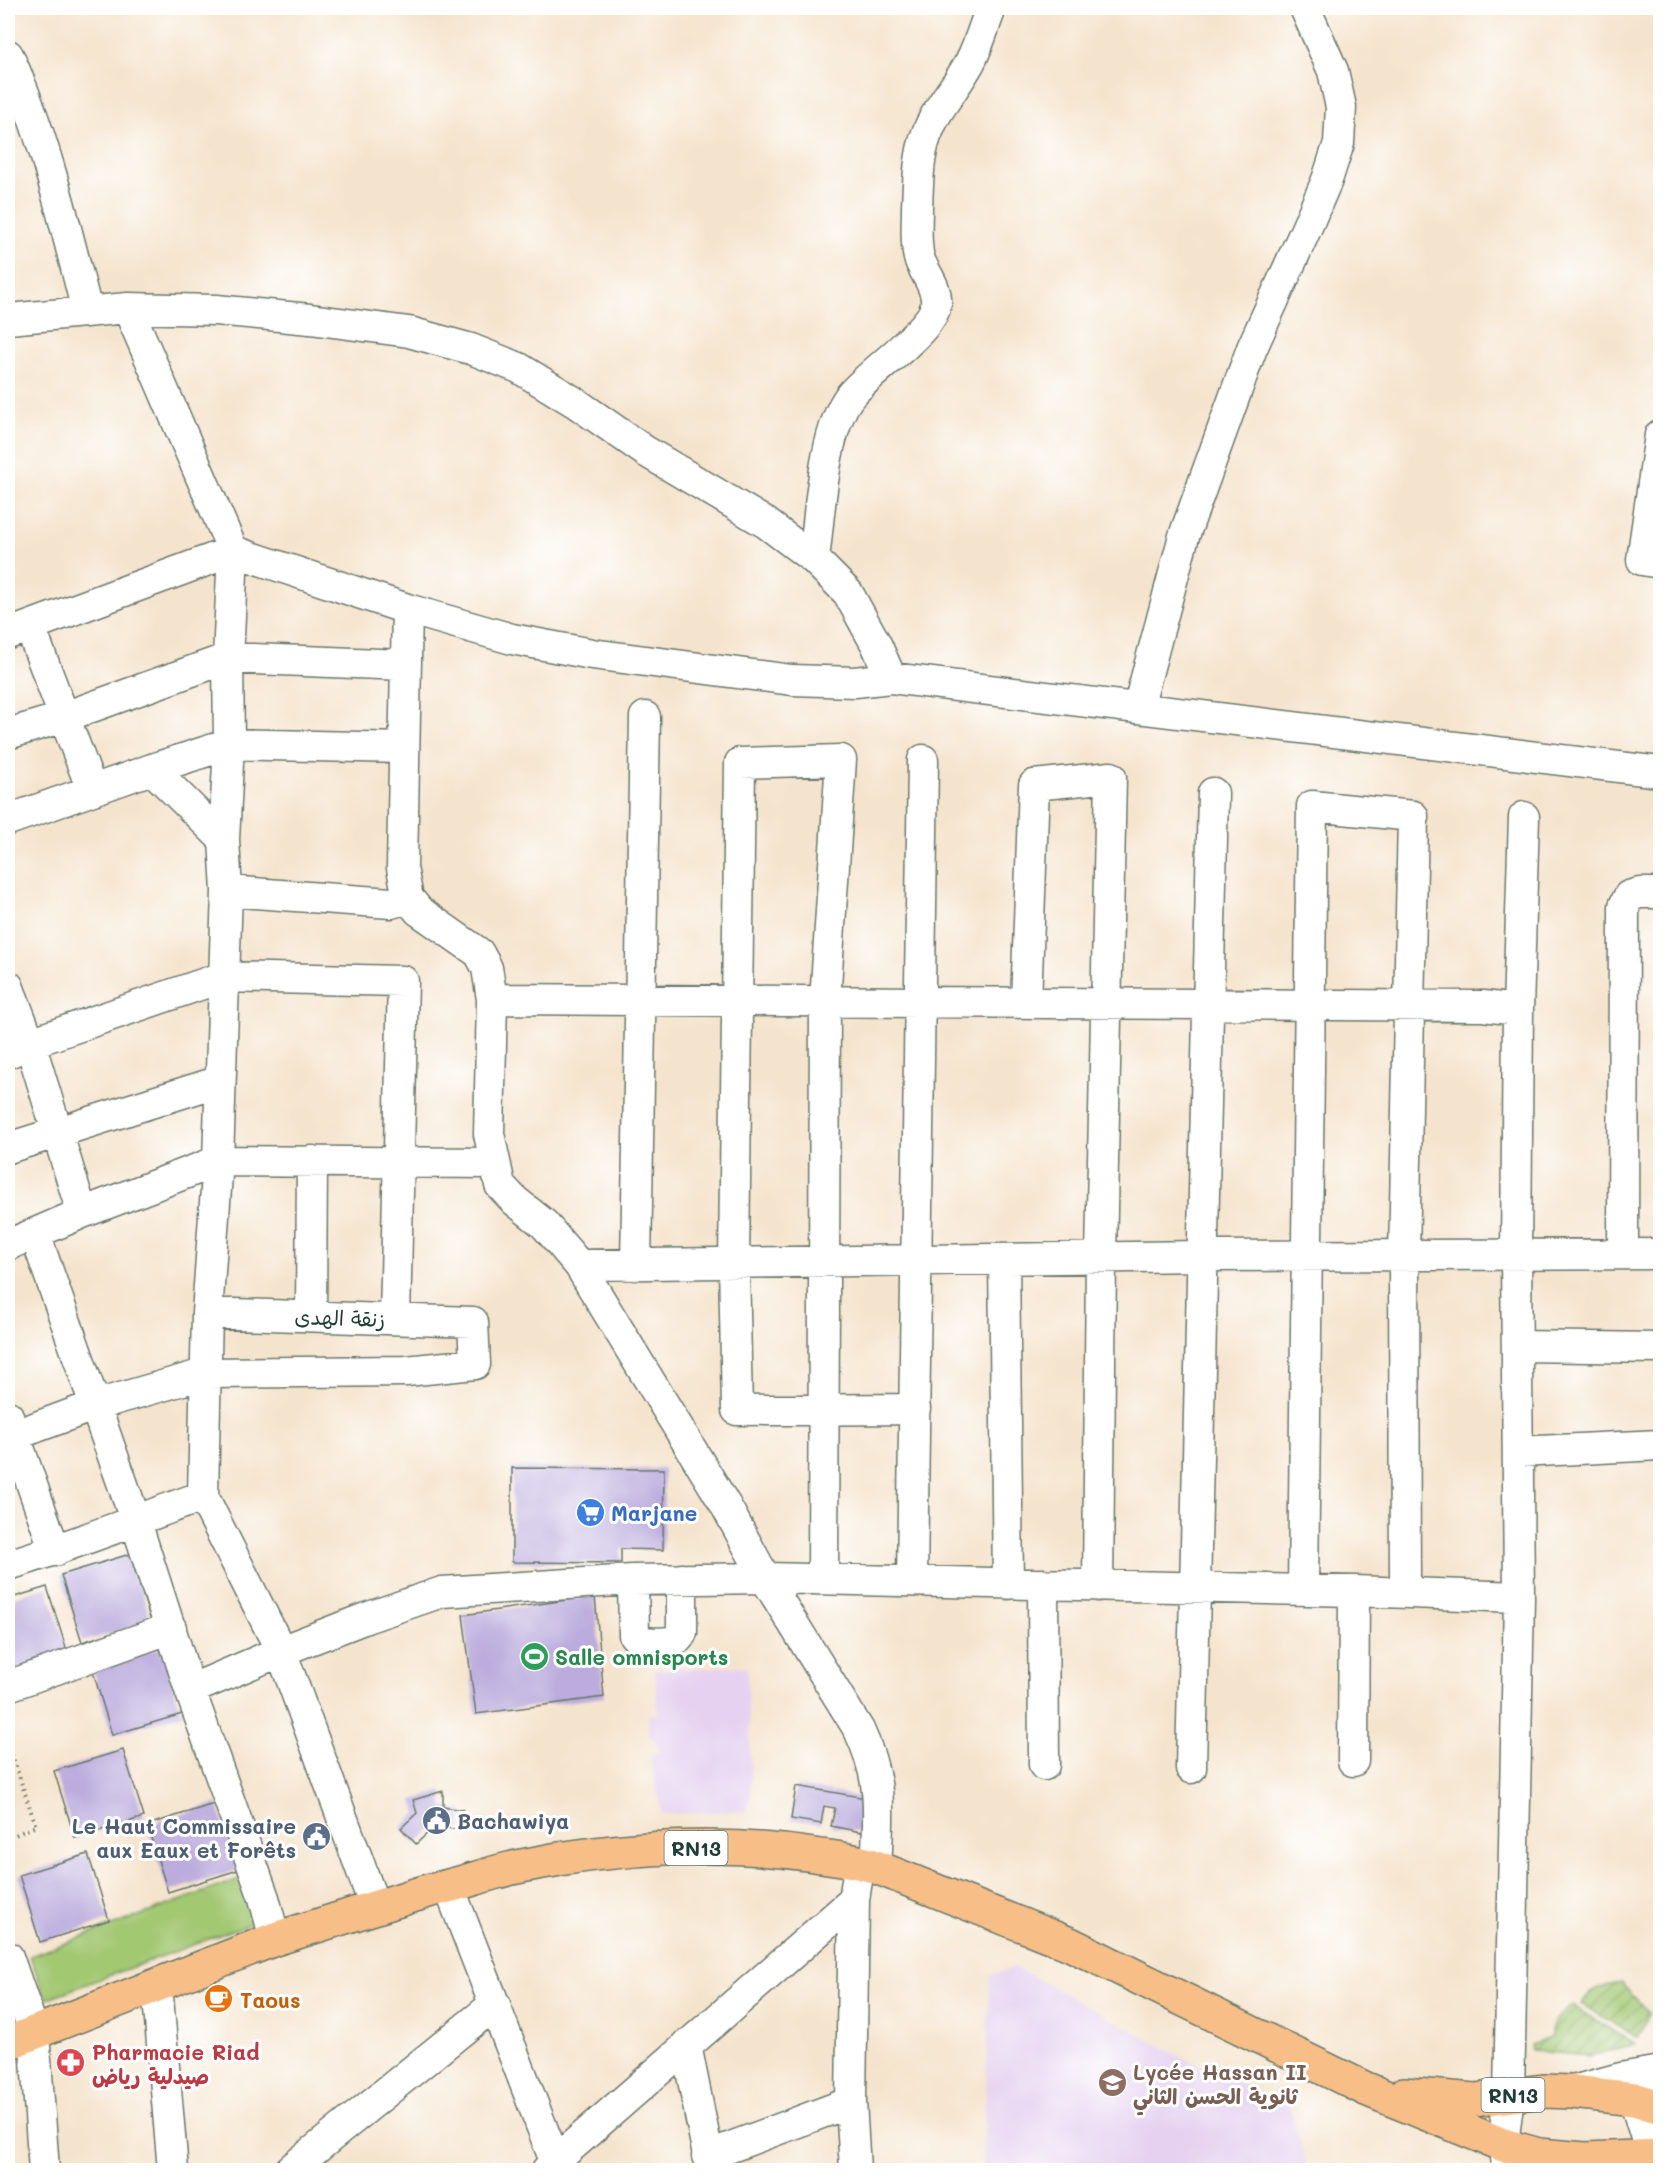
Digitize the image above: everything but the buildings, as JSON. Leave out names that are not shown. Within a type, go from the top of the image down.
[{"type":"main road","name":"RN13","points":[[21,2037],[275,1939],[500,1871],[559,1859],[664,1849],[728,1846],[787,1851],[868,1864],[1070,1944],[1505,2158],[1536,2163],[1592,2165],[1656,2161]]},
{"type":"main road","name":"RN13","points":[[1365,2089],[1475,2100],[1543,2091],[1573,2091],[1647,2103]]},
{"type":"street","points":[[814,559],[827,461],[842,411],[850,396],[918,332],[932,315],[936,304],[934,291],[919,258],[916,235],[919,174],[925,139],[935,115],[969,63],[991,8]]},
{"type":"street","points":[[1138,708],[1184,536],[1252,348],[1327,180],[1339,142],[1341,107],[1333,71],[1305,8]]},
{"type":"street","points":[[8,55],[34,122],[53,182],[87,311]]},
{"type":"street","points":[[128,308],[233,551],[228,658],[229,744],[224,840],[227,891],[218,1161],[207,1313],[203,1496],[281,1651],[375,1907]]},
{"type":"street","points":[[8,319],[128,308],[216,310],[310,318],[410,332],[471,349],[519,368],[576,403],[645,452],[766,523],[814,559],[848,593],[876,644],[891,678]]},
{"type":"street","points":[[1660,435],[1642,560],[1660,563]]},
{"type":"street","points":[[92,790],[64,717],[19,631],[233,551],[407,609],[512,639],[592,654],[792,680],[855,682],[891,678],[1660,772]]},
{"type":"street","points":[[407,609],[402,868],[408,898],[418,911],[479,953],[488,968],[492,999],[489,1134],[500,1185],[514,1200],[544,1224],[579,1265],[726,1506],[765,1578],[859,1730],[869,1753],[878,1785],[879,1819],[868,1864],[854,1900],[851,2102],[855,2170]]},
{"type":"street","points":[[8,734],[64,717],[228,658],[405,665]]},
{"type":"street","points":[[636,1265],[645,717]]},
{"type":"street","points":[[8,820],[229,744],[404,748]]},
{"type":"street","points":[[823,1579],[824,1411],[825,1262],[825,1001],[840,760],[740,764],[734,1263],[737,1410],[824,1411],[915,1409]]},
{"type":"street","points":[[912,1581],[923,760]]},
{"type":"street","points":[[152,769],[224,840]]},
{"type":"street","points":[[1026,1003],[1034,784],[1111,777],[1101,1257],[1098,1586]]},
{"type":"street","points":[[1191,1768],[1213,793]]},
{"type":"street","points":[[1303,1590],[1312,806],[1413,816],[1404,1256],[1405,1592]]},
{"type":"street","points":[[1505,2158],[1509,2095],[1519,1597],[1516,1255],[1518,1010],[1524,817]]},
{"type":"street","points":[[227,891],[391,903],[408,898]]},
{"type":"street","points":[[1623,1254],[1624,906],[1629,896],[1640,893],[1660,893]]},
{"type":"street","points":[[19,1048],[223,978],[403,981],[395,1319]]},
{"type":"street","points":[[8,986],[19,1048],[57,1133],[82,1213]]},
{"type":"street","points":[[492,999],[1483,1006],[1518,1010]]},
{"type":"street","points":[[8,1148],[220,1081]]},
{"type":"street","points":[[8,1245],[82,1213],[218,1161],[494,1163]]},
{"type":"street","points":[[311,1316],[312,1161]]},
{"type":"street","points":[[35,1234],[96,1405],[190,1690],[264,1898],[275,1939]]},
{"type":"street","points":[[579,1265],[1101,1257],[1660,1254]]},
{"type":"street","points":[[1004,1259],[1008,1584]]},
{"type":"street","name":"زنقة الهدى","points":[[207,1313],[473,1322],[474,1364],[406,1371],[207,1372]]},
{"type":"street","points":[[1517,1346],[1660,1348]]},
{"type":"street","points":[[55,1551],[11,1426],[96,1405],[207,1372]]},
{"type":"street","points":[[1518,1452],[1660,1444]]},
{"type":"street","points":[[8,1565],[55,1551],[203,1496]]},
{"type":"street","points":[[190,1690],[281,1651],[442,1592],[633,1580],[765,1578],[1405,1592],[1519,1597]]},
{"type":"street","points":[[633,1580],[634,1635],[637,1640],[675,1642],[680,1638],[682,1632],[682,1579]]},
{"type":"street","points":[[1043,1584],[1044,1765]]},
{"type":"street","points":[[1353,1761],[1354,1591]]},
{"type":"street","points":[[8,1686],[171,1628]]},
{"type":"street","points":[[449,1887],[495,2004],[551,2166],[686,2045],[854,1900]]},
{"type":"street","points":[[8,1957],[44,2170]]},
{"type":"street","points":[[157,1986],[173,2170]]},
{"type":"street","points":[[290,2170],[495,2004]]},
{"type":"street","points":[[686,2045],[709,2163],[851,2102]]},
{"type":"street","points":[[1573,2091],[1621,2078],[1660,2072]]},
{"type":"street","points":[[1656,2161],[1647,2103],[1660,2078]]},
{"type":"path","points":[[8,1743],[36,1826],[8,1838]]},
{"type":"shaded area","points":[[747,1666],[751,1796],[746,1811],[662,1814],[650,1756],[660,1752],[648,1733],[649,1714],[658,1715],[655,1670]]},
{"type":"shaded area","name":"Lycée Hassan II ثانوية الحسن الثاني","points":[[1015,1967],[1185,2059],[1290,2106],[1308,2170],[983,2170],[990,1976]]},
{"type":"green space","points":[[247,1876],[263,1919],[46,1999],[30,1956]]},
{"type":"green space","points":[[1621,1983],[1649,2013],[1638,2038],[1581,2004],[1598,1989]]},
{"type":"green space","points":[[1572,2006],[1636,2045],[1590,2056],[1532,2051],[1531,2045],[1552,2037],[1555,2023]]},
{"type":"place","name":"Marjane","points":[[590,1512]]},
{"type":"place","name":"Salle omnisports","points":[[534,1656]]},
{"type":"place","name":"Bachawiya","points":[[436,1820]]},
{"type":"place","name":"Le Haut Commissaire aux Eaux et Forêts","points":[[317,1837]]},
{"type":"place","name":"Taous","points":[[219,1999]]},
{"type":"place","name":"Pharmacie Riad صيدلية رياض","points":[[71,2063]]},
{"type":"place","name":"Lycée Hassan II ثانوية الحسن الثاني","points":[[1112,2083]]}]
